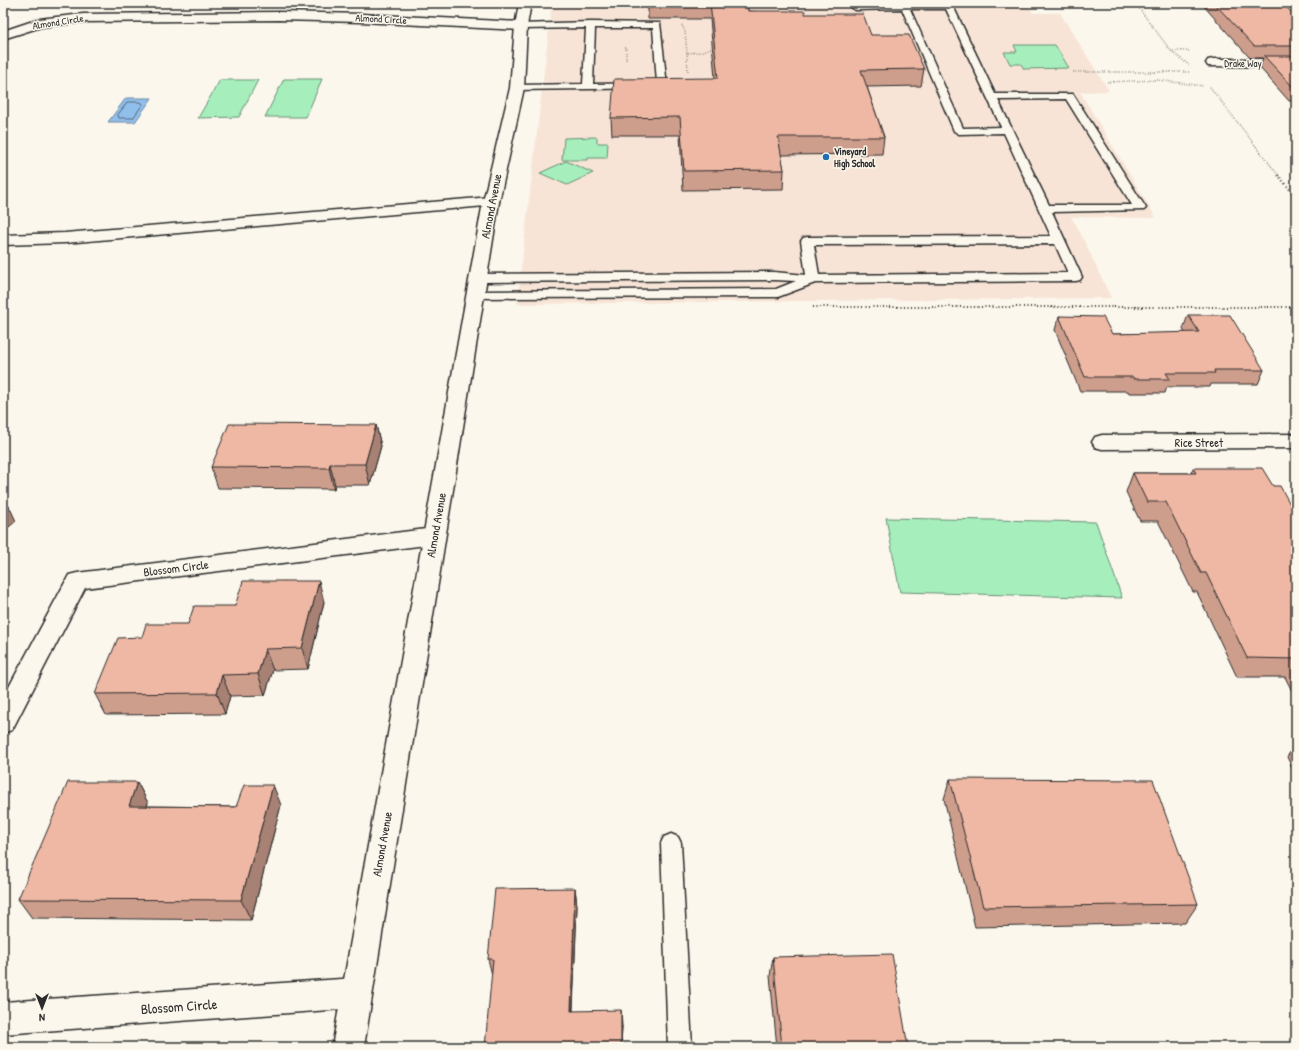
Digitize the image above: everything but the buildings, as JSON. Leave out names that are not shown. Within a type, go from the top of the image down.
[{"type":"street","name":"Almond Avenue","points":[[348,1047],[491,202],[516,88],[521,26],[525,3]]},
{"type":"street","name":"Almond Circle","points":[[3,35],[39,23],[83,18],[287,16],[369,18],[521,26]]},
{"type":"street","name":"Drake Way","points":[[1213,63],[1296,63]]},
{"type":"street","points":[[3,240],[72,237],[491,202]]},
{"type":"street","name":"Rice Street","points":[[1102,442],[1296,441]]},
{"type":"street","name":"Blossom Circle","points":[[3,723],[77,581],[434,536]]},
{"type":"street","name":"Blossom Circle","points":[[3,1018],[356,993]]},
{"type":"lane","points":[[477,287],[774,276],[813,279],[1076,277],[949,6],[856,7],[853,3]]},
{"type":"lane","points":[[905,7],[958,130],[1007,130]]},
{"type":"lane","points":[[516,88],[662,86],[657,24],[521,26]]},
{"type":"lane","points":[[588,87],[591,25]]},
{"type":"lane","points":[[992,96],[1069,96],[1140,208],[1044,209]]},
{"type":"lane","points":[[813,279],[807,241],[1059,240]]},
{"type":"lane","points":[[477,287],[778,293],[813,279]]},
{"type":"lane","points":[[671,843],[680,1047]]},
{"type":"path","points":[[1135,3],[1171,51],[1193,68]]},
{"type":"path","points":[[626,47],[626,62]]},
{"type":"path","points":[[1171,51],[1196,51]]},
{"type":"path","points":[[1066,72],[1191,72]]},
{"type":"path","points":[[1107,82],[1157,80],[1209,86],[1296,197]]},
{"type":"path","points":[[812,307],[1296,307]]},
{"type":"shaded area","name":"Vineyard High School","points":[[552,3],[1027,3],[1033,13],[1060,13],[1109,91],[1080,92],[1156,218],[1071,217],[1078,228],[1111,298],[517,304]]},
{"type":"green space","points":[[1014,45],[1055,45],[1069,68],[1024,69],[1021,64],[1010,64],[1004,52],[1017,52]]},
{"type":"green space","points":[[284,79],[322,79],[306,117],[265,117]]},
{"type":"green space","points":[[220,80],[258,80],[239,117],[198,118]]},
{"type":"green space","points":[[597,137],[597,143],[608,143],[607,158],[562,160],[564,138]]},
{"type":"green space","points":[[566,161],[593,173],[567,185],[540,173]]},
{"type":"green space","points":[[886,518],[1096,522],[1122,598],[900,592]]},
{"type":"water","points":[[126,98],[152,98],[135,122],[108,122]]},
{"type":"place","name":"Vineyard High School","points":[[826,157]]}]
